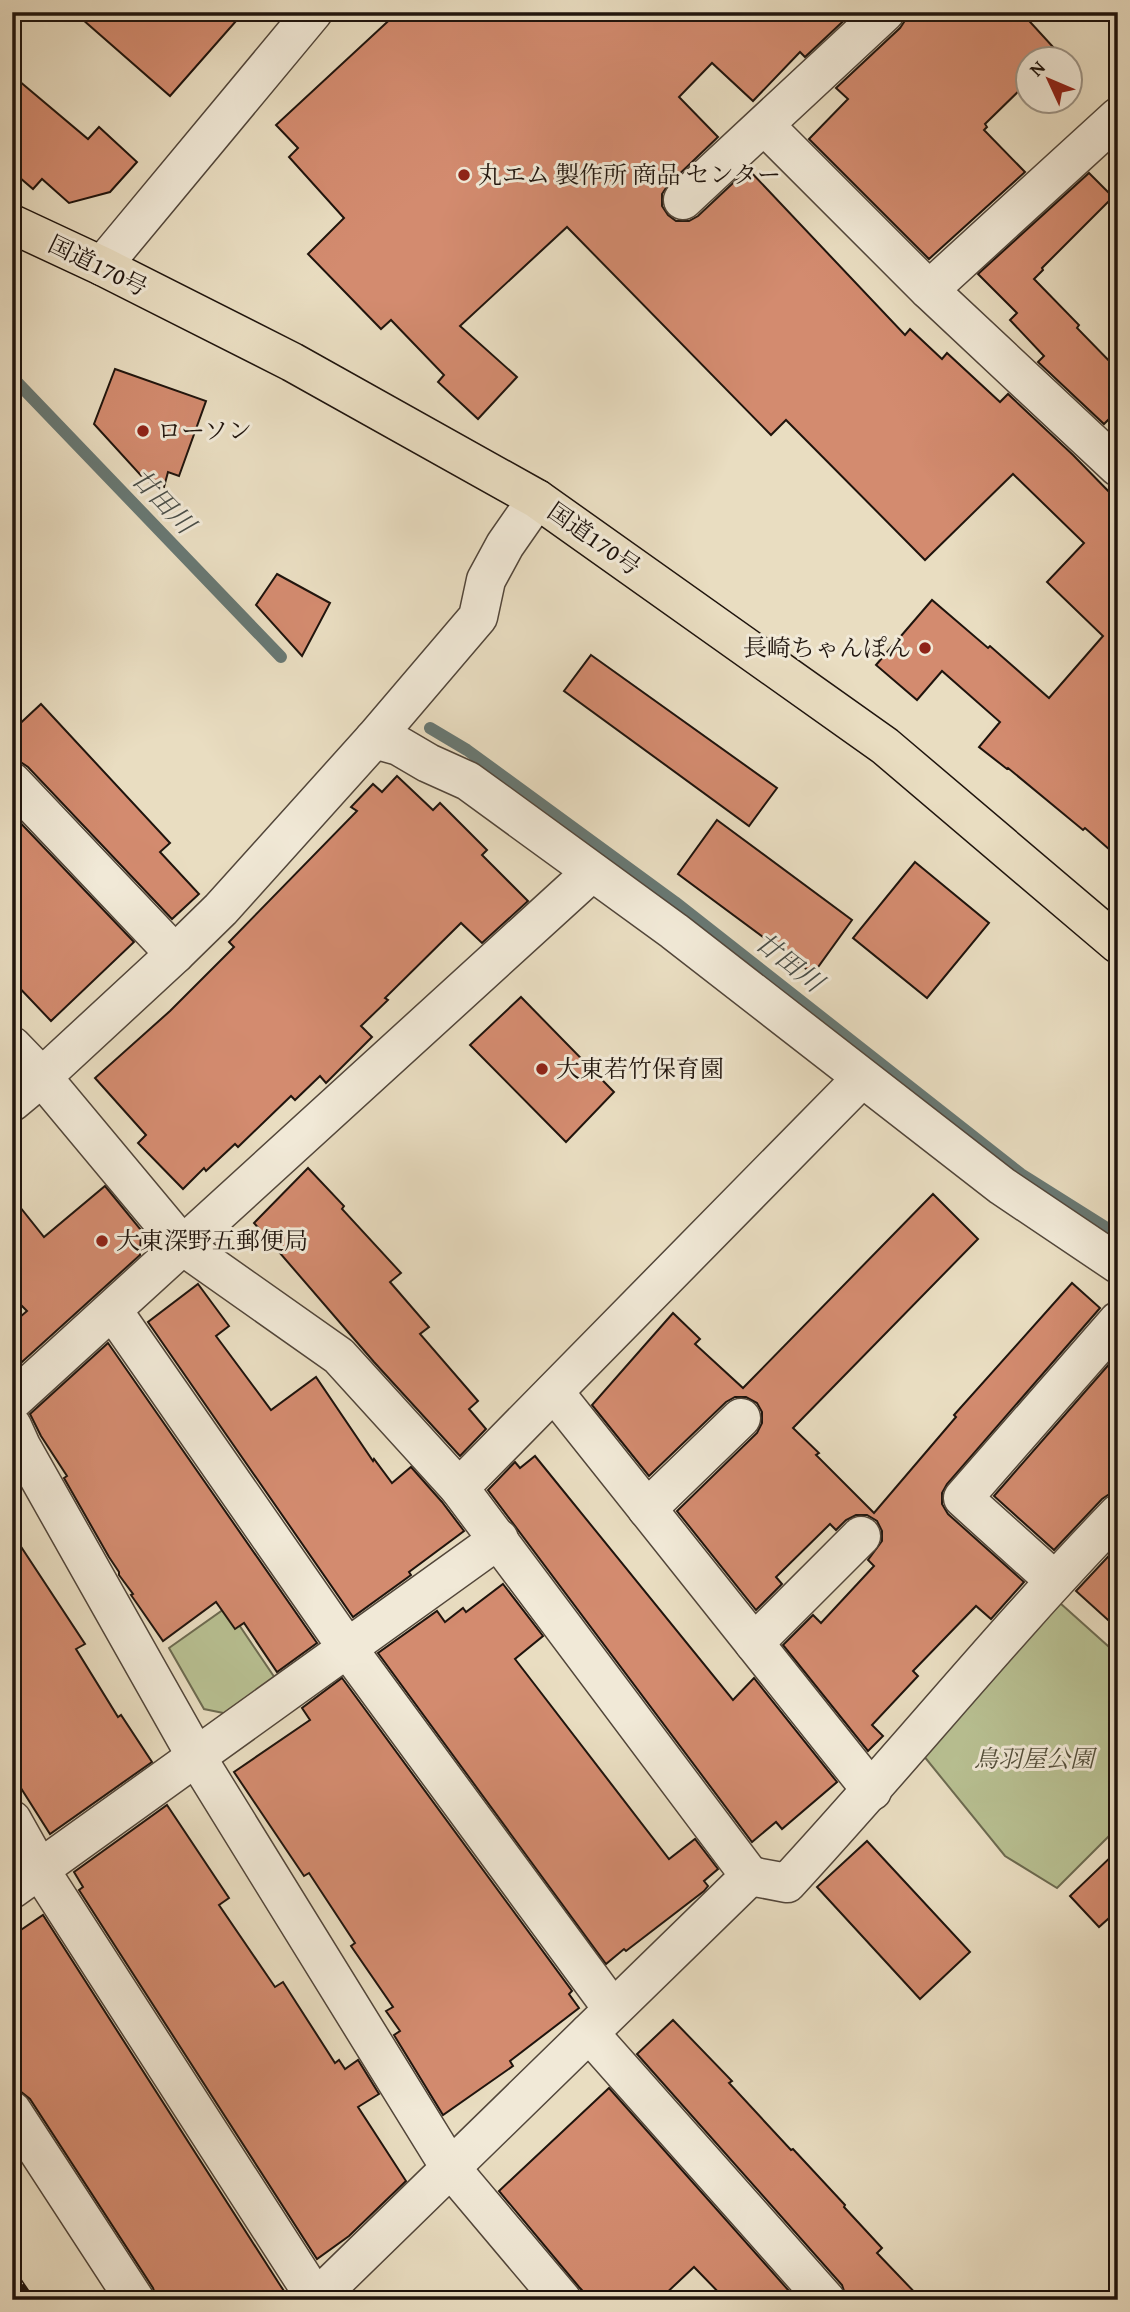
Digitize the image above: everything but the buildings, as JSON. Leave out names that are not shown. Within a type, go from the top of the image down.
[{"type":"highway","name":"国道170号","points":[[12,225],[292,362],[537,499],[885,747],[1118,944]]},
{"type":"street","points":[[102,267],[313,12]]},
{"type":"street","points":[[683,200],[885,12]]},
{"type":"street","points":[[929,290],[1118,117]]},
{"type":"street","points":[[765,126],[929,290],[1118,467]]},
{"type":"street","points":[[12,1102],[175,954],[220,909],[374,739],[478,617],[486,579],[505,545],[537,499]]},
{"type":"street","points":[[374,739],[399,746],[468,781],[674,931],[1002,1186],[1118,1264]]},
{"type":"street","points":[[12,782],[175,954]]},
{"type":"street","points":[[12,1401],[592,872]]},
{"type":"street","points":[[12,1046],[42,1077],[183,1246],[339,1356],[459,1488],[750,1875],[787,1883],[872,1791],[1054,1580],[1118,1514]]},
{"type":"street","points":[[459,1488],[862,1078]]},
{"type":"street","points":[[113,1311],[601,2020],[826,2300]]},
{"type":"street","points":[[1054,1580],[964,1498],[1118,1321]]},
{"type":"street","points":[[554,1392],[872,1791]]},
{"type":"street","points":[[647,1509],[741,1418]]},
{"type":"street","points":[[15,1442],[197,1758],[449,2166],[562,2300]]},
{"type":"street","points":[[754,1643],[861,1536]]},
{"type":"street","points":[[26,1879],[499,1539]]},
{"type":"street","points":[[12,1820],[26,1879],[316,2299],[449,2166],[750,1875]]},
{"type":"street","points":[[12,2111],[135,2300]]},
{"type":"green space","name":"鳥羽屋公園","points":[[1060,1603],[1118,1655],[1118,1827],[1057,1888],[1005,1856],[923,1755]]},
{"type":"green space","points":[[227,1607],[279,1684],[233,1715],[204,1709],[169,1648]]},
{"type":"waterway","name":"廿田川","points":[[12,377],[281,657]]},
{"type":"waterway","name":"廿田川","points":[[430,728],[467,750],[675,902],[1021,1174],[1118,1235]]},
{"type":"railway","points":[[12,2272],[31,2300]]},
{"type":"place","name":"丸エム 製作所 商品 センター","points":[[464,175]]},
{"type":"place","name":"ローソン","points":[[143,431]]},
{"type":"place","name":"長崎ちゃんぽん","points":[[925,648]]},
{"type":"place","name":"大東若竹保育園","points":[[542,1069]]},
{"type":"place","name":"大東深野五郵便局","points":[[102,1241]]}]
